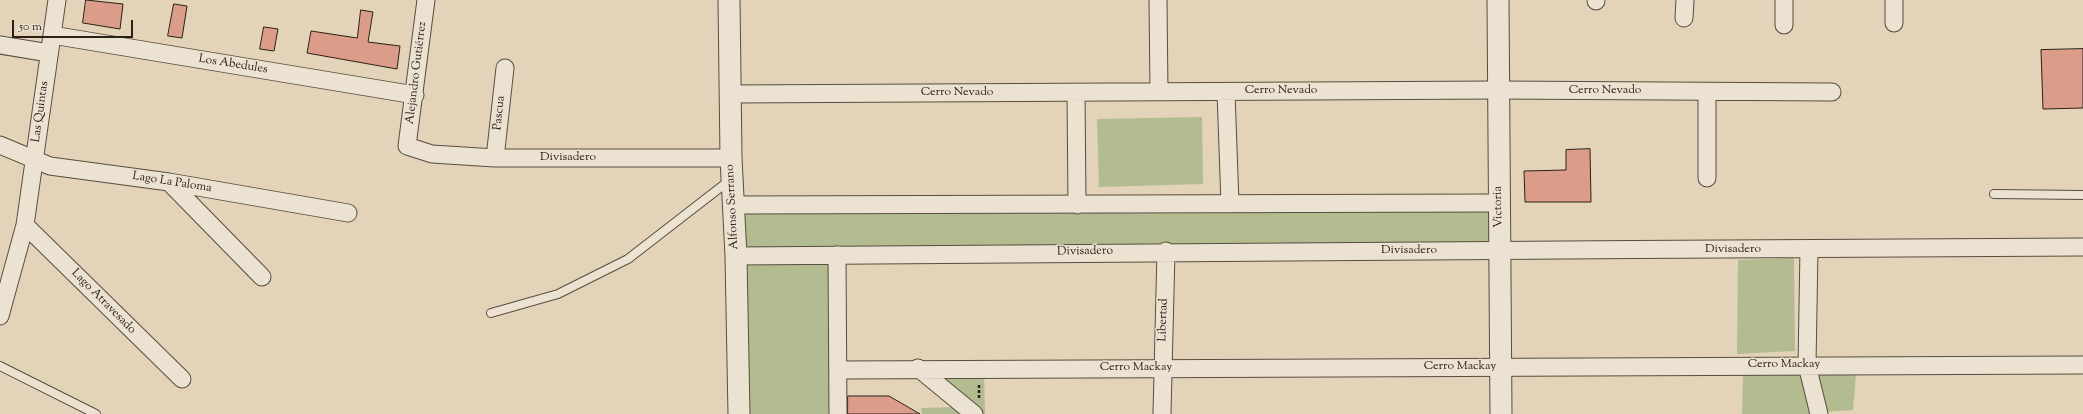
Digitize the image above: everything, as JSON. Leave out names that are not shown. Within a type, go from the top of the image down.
[{"type":"street","name":"Las Quintas","points":[[0,316],[25,225],[57,0]]},
{"type":"street","name":"Alejandro Gutiérrez","points":[[407,146],[415,95],[426,0]]},
{"type":"street","name":"Alfonso Serrano","points":[[729,0],[731,168],[736,256],[740,414]]},
{"type":"street","points":[[1158,0],[1159,92]]},
{"type":"street","name":"Victoria","points":[[1498,0],[1501,414]]},
{"type":"street","points":[[1684,18],[1685,0]]},
{"type":"street","points":[[1784,0],[1784,25]]},
{"type":"street","points":[[1894,0],[1894,23]]},
{"type":"street","name":"Los Abedules","points":[[52,35],[415,95]]},
{"type":"street","points":[[0,45],[50,53]]},
{"type":"street","name":"Pascua","points":[[495,158],[505,68]]},
{"type":"street","name":"Cerro Nevado","points":[[730,94],[1498,90],[1832,92]]},
{"type":"street","points":[[1076,92],[1077,204]]},
{"type":"street","points":[[1226,92],[1230,204]]},
{"type":"street","points":[[1707,92],[1707,178]]},
{"type":"street","name":"Lago La Paloma","points":[[0,145],[50,166],[168,182],[348,213]]},
{"type":"street","name":"Divisadero","points":[[407,146],[432,154],[731,168]]},
{"type":"street","points":[[168,182],[262,277]]},
{"type":"street","points":[[733,205],[1499,203]]},
{"type":"street","name":"Lago Atravesado","points":[[25,225],[182,379]]},
{"type":"street","name":"Divisadero","points":[[736,256],[1166,251],[1500,252],[2083,247]]},
{"type":"street","points":[[1809,249],[1807,365],[1820,414]]},
{"type":"street","name":"Libertad","points":[[1162,414],[1166,251]]},
{"type":"street","points":[[837,255],[838,414]]},
{"type":"street","name":"Cerro Mackay","points":[[838,370],[918,368],[2083,365]]},
{"type":"street","points":[[918,368],[976,406]]},
{"type":"lane","points":[[491,313],[558,294],[628,259],[731,168]]},
{"type":"lane","points":[[1994,194],[2083,195]]},
{"type":"lane","points":[[0,366],[96,414]]},
{"type":"path","points":[[976,406],[979,368]]},
{"type":"green space","points":[[1202,117],[1203,184],[1099,187],[1097,119]]},
{"type":"green space","points":[[1493,207],[1493,246],[742,247],[741,213]]},
{"type":"green space","points":[[1794,258],[1795,351],[1737,354],[1738,260]]},
{"type":"green space","points":[[831,262],[832,414],[747,414],[742,263]]},
{"type":"green space","points":[[984,372],[985,414],[980,414],[931,373]]},
{"type":"green space","points":[[1743,374],[1856,375],[1853,410],[1820,412],[1821,414],[1742,414]]},
{"type":"green space","points":[[955,407],[963,414],[922,414],[921,408]]},
{"type":"building","points":[[86,0],[123,4],[120,29],[83,23]]},
{"type":"building","points":[[174,4],[187,6],[182,38],[168,36]]},
{"type":"building","points":[[361,10],[373,12],[368,42],[400,46],[397,69],[307,53],[311,31],[357,38]]},
{"type":"building","points":[[264,27],[278,29],[274,51],[260,49]]},
{"type":"building","points":[[2083,49],[2083,108],[2043,109],[2041,50]]},
{"type":"building","points":[[1590,149],[1591,202],[1525,202],[1524,171],[1566,170],[1566,150]]},
{"type":"building","points":[[848,396],[889,396],[920,414],[848,414]]}]
